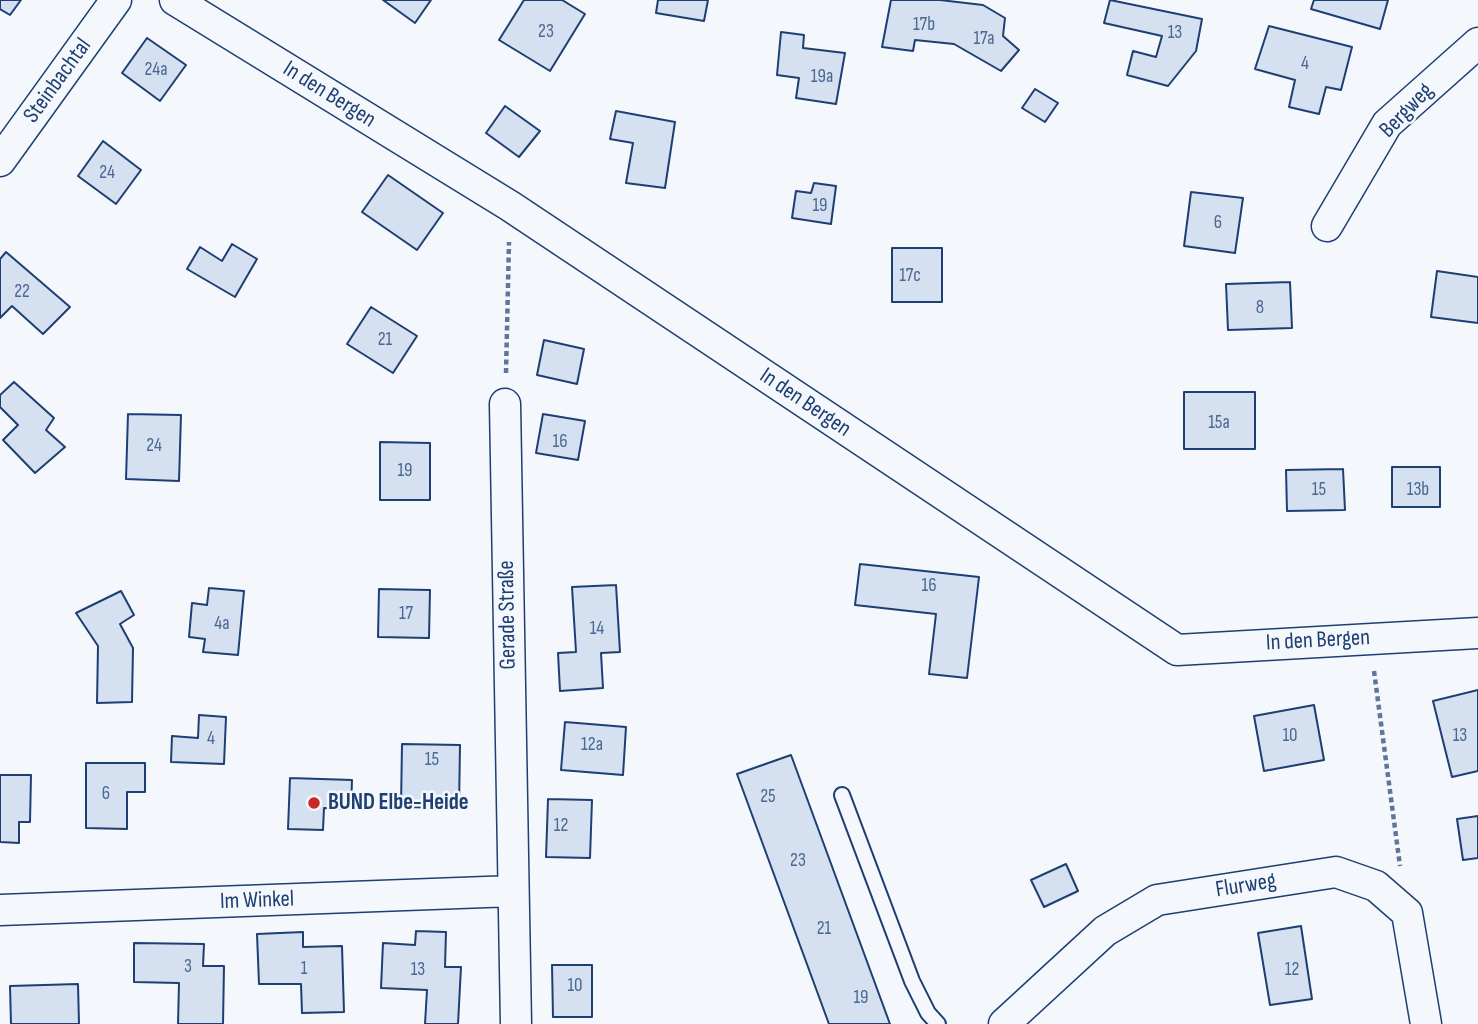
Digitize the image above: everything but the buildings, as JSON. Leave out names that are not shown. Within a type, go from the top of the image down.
[{"type":"street","name":"Steinbachtal","points":[[0,161],[116,0]]},
{"type":"street","name":"In den Bergen","points":[[175,0],[510,206],[1177,650],[1478,633]]},
{"type":"street","name":"Bergweg","points":[[1327,226],[1387,124],[1478,43]]},
{"type":"street","name":"Gerade Straße","points":[[505,404],[516,1024]]},
{"type":"street","name":"Flurweg","points":[[1004,1024],[1105,931],[1157,900],[1336,872],[1376,886],[1407,913]]},
{"type":"street","name":"Im Winkel","points":[[0,909],[513,891]]},
{"type":"street","points":[[1407,913],[1426,1024]]},
{"type":"lane","points":[[842,795],[912,981],[928,1013],[938,1024]]},
{"type":"path","points":[[505,404],[510,206]]},
{"type":"path","points":[[1369,638],[1407,913]]},
{"type":"place","name":"BUND Elbe-Heide","points":[[314,803]]}]
